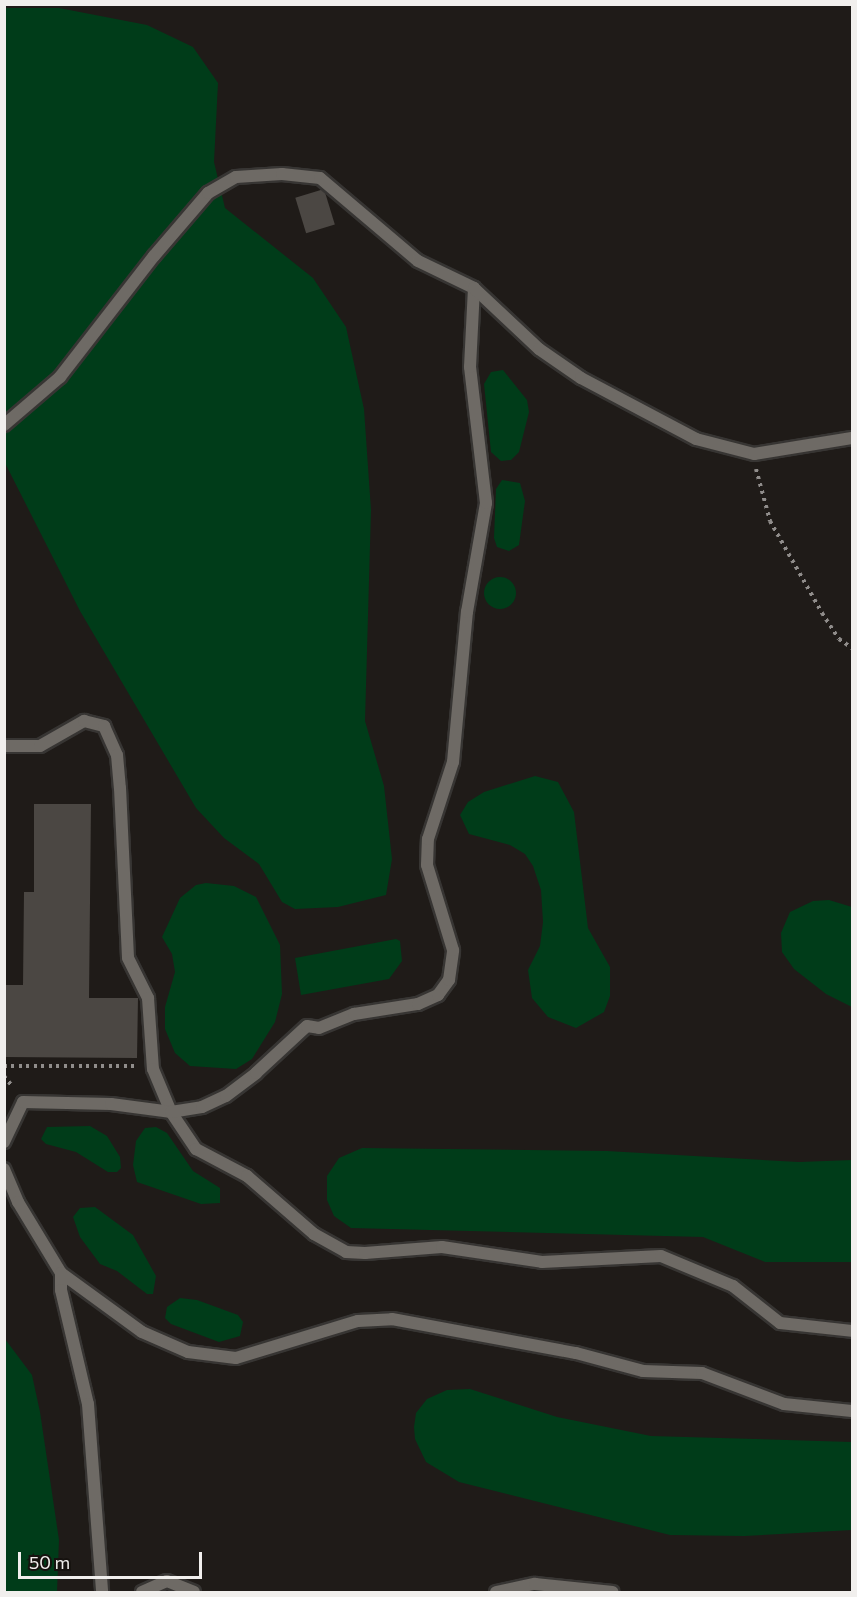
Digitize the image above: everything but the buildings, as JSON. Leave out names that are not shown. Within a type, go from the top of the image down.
[{"type":"lane","points":[[4,425],[60,377],[154,256],[208,193],[236,177],[282,174],[320,178],[418,261],[474,288],[539,349],[628,406],[696,439],[754,454],[852,438]]},
{"type":"lane","points":[[4,1142],[23,1102],[111,1104],[171,1112],[202,1107],[226,1096],[307,1026],[319,1028],[354,1014],[418,1004],[438,995],[449,980],[453,950],[427,865],[428,839],[453,762],[467,612],[486,503],[470,367],[474,288]]},
{"type":"lane","points":[[4,746],[40,746],[84,721],[104,726],[117,755],[128,958],[148,998],[153,1069],[171,1112],[196,1149],[247,1176],[314,1234],[346,1252],[442,1247],[542,1262],[661,1256],[733,1286],[780,1323],[852,1331]]},
{"type":"lane","points":[[4,1169],[18,1202],[61,1273],[156,1340],[209,1357],[236,1358],[358,1322],[392,1319],[576,1353],[643,1371],[702,1373],[784,1404],[852,1411]]},
{"type":"lane","points":[[61,1273],[61,1290],[88,1404],[102,1593]]},
{"type":"lane","points":[[142,1593],[167,1581],[194,1593]]},
{"type":"lane","points":[[496,1593],[522,1585],[557,1584],[613,1593]]},
{"type":"path","points":[[754,454],[757,483],[770,521],[822,613],[839,639],[852,648]]},
{"type":"path","points":[[4,1066],[137,1066]]},
{"type":"green space","points":[[5,8],[59,8],[147,25],[193,47],[218,83],[214,162],[225,208],[313,278],[346,327],[364,409],[371,510],[365,721],[384,786],[392,859],[386,895],[338,907],[295,909],[282,902],[259,864],[224,838],[196,808],[80,611],[5,463]]},
{"type":"green space","points":[[503,370],[527,400],[529,412],[519,452],[511,460],[501,461],[491,452],[484,384],[491,372]]},
{"type":"green space","points":[[502,480],[520,483],[525,501],[519,545],[509,551],[497,547],[494,538],[496,489]]},
{"type":"green space","points":[[500,577],[511,582],[516,593],[511,604],[500,609],[489,604],[484,593],[489,582]]},
{"type":"green space","points":[[535,776],[558,782],[574,812],[588,928],[610,967],[610,996],[604,1012],[576,1028],[548,1017],[532,998],[528,970],[540,946],[543,922],[541,890],[533,866],[525,854],[510,845],[469,834],[460,815],[468,802],[484,792]]},
{"type":"green space","points":[[206,883],[234,886],[256,897],[280,945],[282,994],[275,1022],[252,1059],[236,1069],[190,1066],[175,1053],[165,1029],[165,1007],[175,972],[172,954],[162,937],[180,898],[196,885]]},
{"type":"green space","points":[[829,900],[852,907],[852,1007],[826,994],[794,969],[782,952],[781,933],[790,912],[813,901]]},
{"type":"green space","points":[[396,939],[400,941],[402,961],[389,979],[301,995],[295,958]]},
{"type":"green space","points":[[90,1126],[107,1136],[120,1157],[121,1168],[117,1172],[108,1172],[76,1152],[46,1144],[41,1139],[47,1127]]},
{"type":"green space","points":[[156,1127],[167,1133],[193,1171],[220,1188],[220,1203],[201,1204],[137,1182],[133,1165],[136,1141],[145,1128]]},
{"type":"green space","points":[[362,1148],[607,1151],[799,1162],[852,1160],[852,1262],[765,1262],[703,1237],[351,1228],[334,1216],[327,1200],[327,1176],[339,1158]]},
{"type":"green space","points":[[95,1207],[133,1235],[156,1276],[153,1294],[147,1294],[117,1271],[100,1264],[80,1237],[73,1217],[80,1208]]},
{"type":"green space","points":[[180,1298],[197,1300],[238,1315],[243,1322],[240,1336],[219,1342],[171,1324],[165,1318],[167,1307]]},
{"type":"green space","points":[[5,1339],[32,1375],[40,1412],[59,1540],[57,1592],[5,1592]]},
{"type":"green space","points":[[470,1389],[557,1417],[651,1436],[852,1442],[852,1530],[744,1536],[670,1535],[459,1482],[426,1462],[415,1439],[414,1427],[416,1413],[427,1399],[447,1390]]}]
